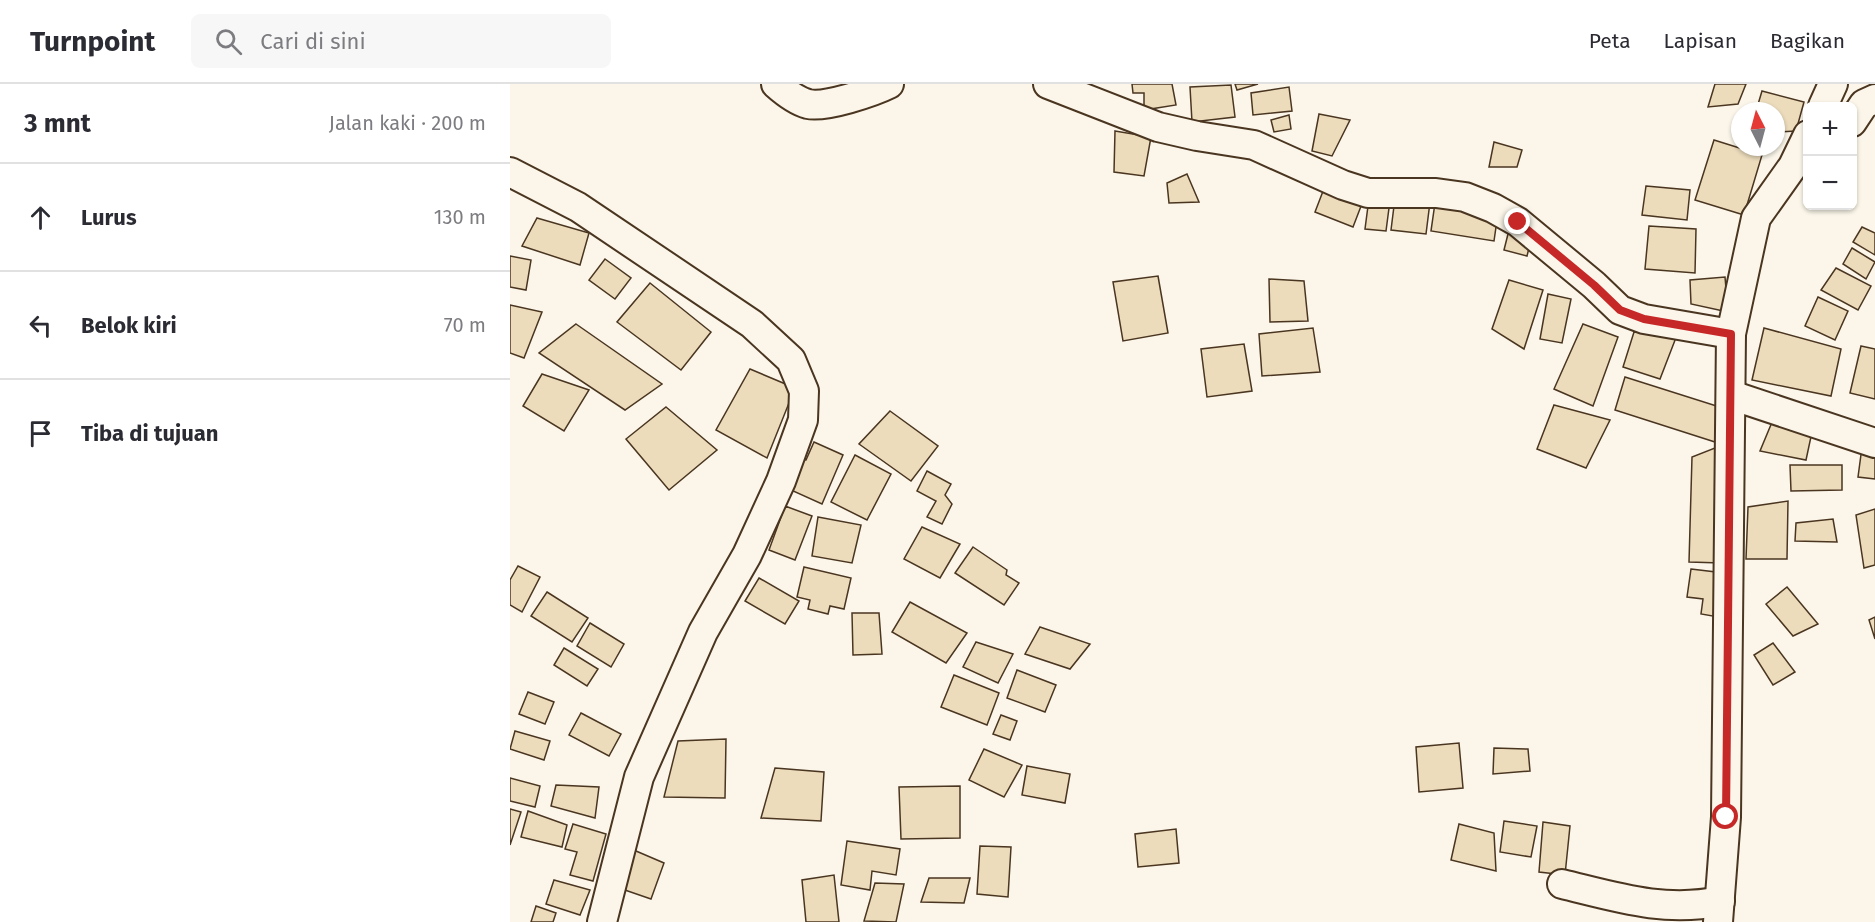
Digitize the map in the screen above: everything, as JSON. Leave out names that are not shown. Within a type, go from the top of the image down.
[{"type":"street","points":[[776,84],[798,100],[813,105],[877,90],[889,84]]},
{"type":"street","points":[[1048,84],[1158,126],[1197,136],[1254,145],[1343,185],[1368,193],[1436,193],[1465,197],[1493,208],[1518,222],[1594,285],[1620,310],[1644,319],[1731,334]]},
{"type":"street","points":[[1825,102],[1833,84]]},
{"type":"street","points":[[1857,114],[1864,104],[1875,99]]},
{"type":"street","points":[[1562,884],[1652,905],[1719,912],[1726,817],[1731,334],[1756,218],[1792,166],[1803,145]]},
{"type":"street","points":[[510,172],[578,207],[752,324],[791,360],[804,391],[803,420],[780,481],[747,555],[703,632],[639,777],[602,922]]},
{"type":"street","points":[[1731,395],[1875,443]]},
{"type":"building","points":[[1132,84],[1172,84],[1176,105],[1144,110],[1144,93],[1133,93]]},
{"type":"building","points":[[1235,84],[1258,84],[1237,90]]},
{"type":"building","points":[[1715,84],[1746,84],[1739,102],[1708,107]]},
{"type":"building","points":[[1231,85],[1235,117],[1192,122],[1190,87]]},
{"type":"building","points":[[1289,87],[1292,111],[1253,115],[1251,93]]},
{"type":"building","points":[[1762,91],[1804,102],[1796,131],[1785,132],[1785,102],[1759,102]]},
{"type":"building","points":[[1319,114],[1350,120],[1332,156],[1312,151]]},
{"type":"building","points":[[1289,115],[1291,129],[1274,132],[1271,120]]},
{"type":"building","points":[[1115,131],[1151,137],[1144,176],[1114,172]]},
{"type":"building","points":[[1714,140],[1731,145],[1731,156],[1762,156],[1744,215],[1695,200]]},
{"type":"building","points":[[1494,142],[1522,150],[1517,167],[1489,167]]},
{"type":"building","points":[[1187,174],[1199,202],[1169,203],[1167,183]]},
{"type":"building","points":[[1325,186],[1363,201],[1353,227],[1315,212]]},
{"type":"building","points":[[1646,186],[1690,190],[1687,220],[1642,215]]},
{"type":"building","points":[[1395,198],[1430,202],[1426,234],[1391,230]]},
{"type":"building","points":[[1435,203],[1498,213],[1494,241],[1431,231]]},
{"type":"building","points":[[1368,206],[1389,208],[1386,231],[1365,229]]},
{"type":"building","points":[[537,218],[589,233],[580,265],[522,246]]},
{"type":"building","points":[[1649,226],[1696,229],[1695,273],[1645,269]]},
{"type":"building","points":[[1862,227],[1875,233],[1875,255],[1853,242]]},
{"type":"building","points":[[1509,230],[1532,236],[1527,256],[1504,250]]},
{"type":"building","points":[[1852,248],[1875,262],[1866,279],[1843,264]]},
{"type":"building","points":[[510,256],[531,260],[526,290],[510,287]]},
{"type":"building","points":[[605,259],[631,278],[615,299],[589,280]]},
{"type":"building","points":[[1836,268],[1871,286],[1858,310],[1821,290]]},
{"type":"building","points":[[1158,276],[1168,333],[1123,341],[1113,282]]},
{"type":"building","points":[[1725,277],[1728,312],[1691,304],[1690,280]]},
{"type":"building","points":[[1269,279],[1304,281],[1308,321],[1270,322]]},
{"type":"building","points":[[1509,280],[1543,290],[1524,349],[1492,329]]},
{"type":"building","points":[[650,283],[711,332],[681,370],[617,322]]},
{"type":"building","points":[[1548,294],[1571,299],[1562,343],[1540,339]]},
{"type":"building","points":[[1818,297],[1848,311],[1835,340],[1805,326]]},
{"type":"building","points":[[510,305],[542,312],[524,358],[510,353]]},
{"type":"building","points":[[576,324],[662,384],[625,410],[539,353]]},
{"type":"building","points":[[1583,324],[1618,337],[1593,406],[1554,389]]},
{"type":"building","points":[[1313,328],[1320,372],[1262,376],[1259,334]]},
{"type":"building","points":[[1764,328],[1841,349],[1831,396],[1752,380]]},
{"type":"building","points":[[1634,332],[1677,335],[1660,379],[1623,367]]},
{"type":"building","points":[[1244,344],[1252,391],[1207,397],[1201,349]]},
{"type":"building","points":[[1861,346],[1875,349],[1875,399],[1850,393]]},
{"type":"building","points":[[750,369],[795,388],[767,458],[716,430]]},
{"type":"building","points":[[542,374],[589,390],[564,431],[523,406]]},
{"type":"building","points":[[1625,377],[1726,409],[1715,442],[1615,410]]},
{"type":"building","points":[[1554,405],[1610,420],[1586,468],[1537,449]]},
{"type":"building","points":[[666,407],[717,450],[669,490],[626,439]]},
{"type":"building","points":[[890,411],[938,446],[911,481],[859,444]]},
{"type":"building","points":[[1775,415],[1812,432],[1806,460],[1760,451]]},
{"type":"building","points":[[814,442],[843,455],[822,504],[782,486],[795,459],[806,460]]},
{"type":"building","points":[[1725,444],[1721,563],[1689,562],[1692,457]]},
{"type":"building","points":[[1862,447],[1875,449],[1875,479],[1858,477]]},
{"type":"building","points":[[855,455],[891,474],[867,520],[831,502]]},
{"type":"building","points":[[1790,465],[1842,465],[1842,490],[1791,491]]},
{"type":"building","points":[[927,471],[951,484],[945,495],[952,504],[942,524],[927,517],[936,501],[917,491]]},
{"type":"building","points":[[1788,501],[1787,559],[1746,559],[1748,507]]},
{"type":"building","points":[[785,506],[812,516],[795,560],[769,550]]},
{"type":"building","points":[[1875,509],[1875,565],[1864,568],[1856,515]]},
{"type":"building","points":[[818,517],[861,525],[852,563],[812,556]]},
{"type":"building","points":[[1833,519],[1837,542],[1795,541],[1796,523]]},
{"type":"building","points":[[922,527],[960,544],[940,578],[904,559]]},
{"type":"building","points":[[973,547],[1007,570],[1006,575],[1019,583],[1004,605],[955,573]]},
{"type":"building","points":[[518,566],[540,577],[522,612],[510,605],[510,580]]},
{"type":"building","points":[[804,567],[851,578],[844,609],[830,606],[828,614],[808,609],[810,600],[797,597]]},
{"type":"building","points":[[1691,569],[1724,573],[1718,617],[1701,614],[1703,599],[1687,597]]},
{"type":"building","points":[[759,578],[799,601],[785,624],[745,601]]},
{"type":"building","points":[[1787,587],[1818,624],[1793,636],[1766,604]]},
{"type":"building","points":[[547,592],[588,618],[572,642],[531,616]]},
{"type":"building","points":[[910,602],[967,633],[946,663],[892,632]]},
{"type":"building","points":[[852,613],[879,613],[882,654],[853,655]]},
{"type":"building","points":[[1875,617],[1875,639],[1869,620]]},
{"type":"building","points":[[590,623],[624,644],[611,667],[577,646]]},
{"type":"building","points":[[1040,627],[1090,644],[1070,669],[1025,654]]},
{"type":"building","points":[[976,642],[1013,654],[998,683],[963,667]]},
{"type":"building","points":[[1773,643],[1795,672],[1773,685],[1754,655]]},
{"type":"building","points":[[564,648],[598,669],[587,686],[554,665]]},
{"type":"building","points":[[1017,670],[1056,685],[1045,712],[1007,698]]},
{"type":"building","points":[[954,675],[999,693],[987,725],[941,707]]},
{"type":"building","points":[[528,692],[554,702],[545,724],[519,714]]},
{"type":"building","points":[[581,713],[621,734],[609,756],[569,735]]},
{"type":"building","points":[[1001,715],[1017,721],[1010,740],[993,734]]},
{"type":"building","points":[[515,731],[550,741],[544,760],[510,749]]},
{"type":"building","points":[[726,739],[725,798],[664,797],[678,741]]},
{"type":"building","points":[[1459,743],[1463,788],[1419,792],[1416,747]]},
{"type":"building","points":[[1494,748],[1528,749],[1530,771],[1493,774]]},
{"type":"building","points":[[984,749],[1022,765],[1004,797],[969,780]]},
{"type":"building","points":[[1027,766],[1070,774],[1065,803],[1022,795]]},
{"type":"building","points":[[775,768],[824,772],[821,821],[761,818]]},
{"type":"building","points":[[510,778],[540,786],[535,807],[510,801]]},
{"type":"building","points":[[556,785],[599,787],[595,818],[551,806]]},
{"type":"building","points":[[960,786],[960,838],[901,839],[899,787]]},
{"type":"building","points":[[510,809],[521,812],[510,845]]},
{"type":"building","points":[[528,811],[567,825],[562,847],[521,837]]},
{"type":"building","points":[[1504,821],[1537,826],[1531,857],[1500,852]]},
{"type":"building","points":[[1543,822],[1570,826],[1565,875],[1539,872]]},
{"type":"building","points":[[573,824],[606,834],[593,881],[570,875],[577,852],[565,849]]},
{"type":"building","points":[[1459,824],[1494,833],[1496,871],[1451,860]]},
{"type":"building","points":[[1176,829],[1179,863],[1138,867],[1135,834]]},
{"type":"building","points":[[847,841],[900,849],[896,875],[872,871],[870,890],[841,885]]},
{"type":"building","points":[[980,846],[1011,847],[1008,897],[977,894]]},
{"type":"building","points":[[629,848],[664,863],[651,899],[619,888]]},
{"type":"building","points":[[834,875],[839,922],[806,922],[802,880]]},
{"type":"building","points":[[929,878],[970,878],[964,903],[921,902]]},
{"type":"building","points":[[554,880],[590,890],[580,915],[546,904]]},
{"type":"building","points":[[875,883],[904,884],[896,922],[864,921]]},
{"type":"building","points":[[536,906],[556,913],[553,922],[531,922]]},
{"type":"route","points":[[1518,222],[1556,252],[1620,310],[1644,319],[1731,334],[1726,817]]}]
